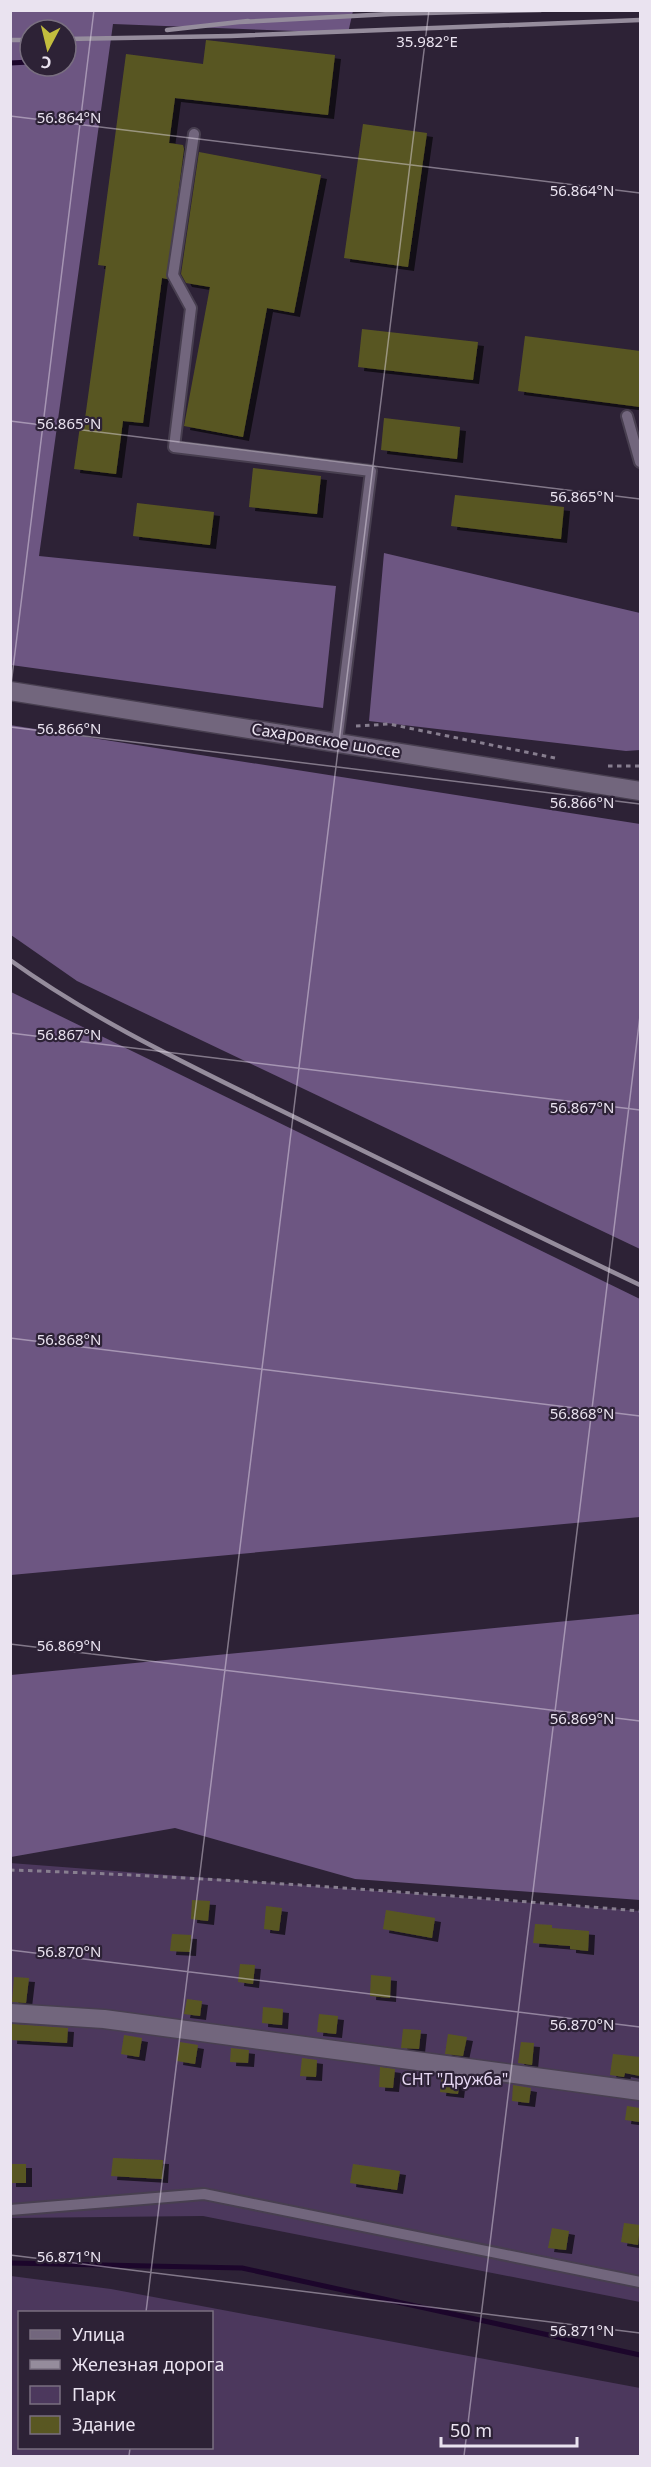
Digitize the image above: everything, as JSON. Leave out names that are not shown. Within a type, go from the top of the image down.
[{"type":"main road","name":"Сахаровское шоссе","points":[[10,691],[338,735],[640,791]]},
{"type":"main road","points":[[10,2013],[104,2019],[640,2091]]},
{"type":"lane","points":[[194,134],[173,275],[191,308],[174,447],[371,471],[338,735]]},
{"type":"lane","points":[[627,416],[640,462]]},
{"type":"lane","points":[[10,2210],[204,2194],[640,2282]]},
{"type":"path","points":[[338,735],[389,724],[544,753],[564,761]]},
{"type":"path","points":[[605,766],[640,766]]},
{"type":"path","points":[[10,1870],[113,1874],[429,1894],[640,1911]]},
{"type":"green space","name":"СНТ \"Дружба\"","points":[[10,1863],[640,1911],[640,2302],[203,2216],[11,2218]]},
{"type":"green space","points":[[11,2276],[111,2289],[640,2388],[640,2456],[11,2456]]},
{"type":"shaded area","points":[[11,10],[353,11],[348,33],[113,24],[39,556],[336,586],[323,708],[11,665]]},
{"type":"shaded area","points":[[384,553],[640,613],[640,750],[626,751],[369,721]]},
{"type":"shaded area","points":[[10,725],[640,824],[640,1249],[77,981],[11,935]]},
{"type":"shaded area","points":[[11,992],[640,1299],[640,1517],[11,1575]]},
{"type":"shaded area","points":[[640,1614],[640,1900],[355,1879],[175,1828],[11,1857],[11,1675]]},
{"type":"building","points":[[206,40],[335,55],[328,115],[175,98],[169,143],[183,145],[184,149],[167,279],[162,278],[143,423],[123,421],[116,474],[74,469],[80,426],[84,426],[106,266],[98,265],[126,54],[203,64]]},
{"type":"building","points":[[363,124],[427,133],[408,267],[344,258]]},
{"type":"building","points":[[199,152],[321,175],[294,313],[267,308],[243,437],[184,426],[210,287],[186,283],[181,274]]},
{"type":"building","points":[[362,329],[478,342],[473,380],[358,367]]},
{"type":"building","points":[[525,336],[640,351],[640,407],[518,391]]},
{"type":"building","points":[[384,418],[460,427],[457,459],[381,450]]},
{"type":"building","points":[[253,468],[321,476],[317,514],[249,507]]},
{"type":"building","points":[[455,495],[564,507],[561,539],[451,526]]},
{"type":"building","points":[[137,503],[214,512],[210,545],[133,536]]},
{"type":"building","points":[[192,1900],[210,1901],[208,1921],[191,1919]]},
{"type":"building","points":[[266,1906],[282,1908],[279,1931],[264,1929]]},
{"type":"building","points":[[386,1910],[435,1918],[432,1938],[383,1929]]},
{"type":"building","points":[[535,1924],[589,1931],[588,1951],[570,1949],[570,1946],[533,1943]]},
{"type":"building","points":[[172,1934],[191,1935],[190,1952],[170,1951]]},
{"type":"building","points":[[240,1964],[255,1965],[253,1984],[238,1982]]},
{"type":"building","points":[[371,1975],[391,1977],[390,1998],[370,1996]]},
{"type":"building","points":[[14,1977],[29,1978],[26,2003],[12,2002]]},
{"type":"building","points":[[187,1999],[202,2001],[200,2016],[184,2014]]},
{"type":"building","points":[[263,2007],[283,2009],[282,2025],[262,2023]]},
{"type":"building","points":[[319,2014],[338,2016],[336,2034],[317,2032]]},
{"type":"building","points":[[12,2024],[68,2028],[67,2043],[11,2040]]},
{"type":"building","points":[[403,2029],[421,2030],[419,2049],[401,2048]]},
{"type":"building","points":[[448,2034],[467,2037],[463,2056],[445,2054]]},
{"type":"building","points":[[124,2035],[142,2038],[139,2057],[121,2054]]},
{"type":"building","points":[[180,2042],[198,2045],[195,2064],[177,2061]]},
{"type":"building","points":[[521,2042],[534,2043],[532,2065],[518,2063]]},
{"type":"building","points":[[231,2048],[249,2050],[248,2063],[230,2062]]},
{"type":"building","points":[[613,2054],[640,2057],[640,2076],[625,2073],[624,2077],[610,2075]]},
{"type":"building","points":[[302,2058],[317,2060],[316,2077],[300,2076]]},
{"type":"building","points":[[380,2067],[395,2069],[393,2088],[379,2087]]},
{"type":"building","points":[[442,2076],[460,2078],[458,2094],[440,2092]]},
{"type":"building","points":[[513,2085],[531,2088],[529,2103],[512,2101]]},
{"type":"building","points":[[627,2106],[640,2108],[640,2122],[625,2120]]},
{"type":"building","points":[[113,2158],[163,2160],[162,2179],[111,2176]]},
{"type":"building","points":[[10,2164],[26,2164],[26,2183],[10,2183]]},
{"type":"building","points":[[353,2164],[400,2171],[397,2190],[350,2183]]},
{"type":"building","points":[[624,2223],[640,2225],[638,2245],[621,2242]]},
{"type":"building","points":[[552,2228],[569,2231],[566,2250],[548,2248]]},
{"type":"waterway","points":[[10,63],[18,63]]},
{"type":"waterway","points":[[10,2263],[242,2268],[640,2355]]},
{"type":"railway","points":[[240,22],[390,14],[541,10]]},
{"type":"railway","points":[[78,39],[231,36],[640,20]]},
{"type":"railway","points":[[167,30],[248,21]]},
{"type":"railway","points":[[10,40],[18,40]]},
{"type":"railway","points":[[10,960],[75,1003],[176,1058],[640,1285]]}]
